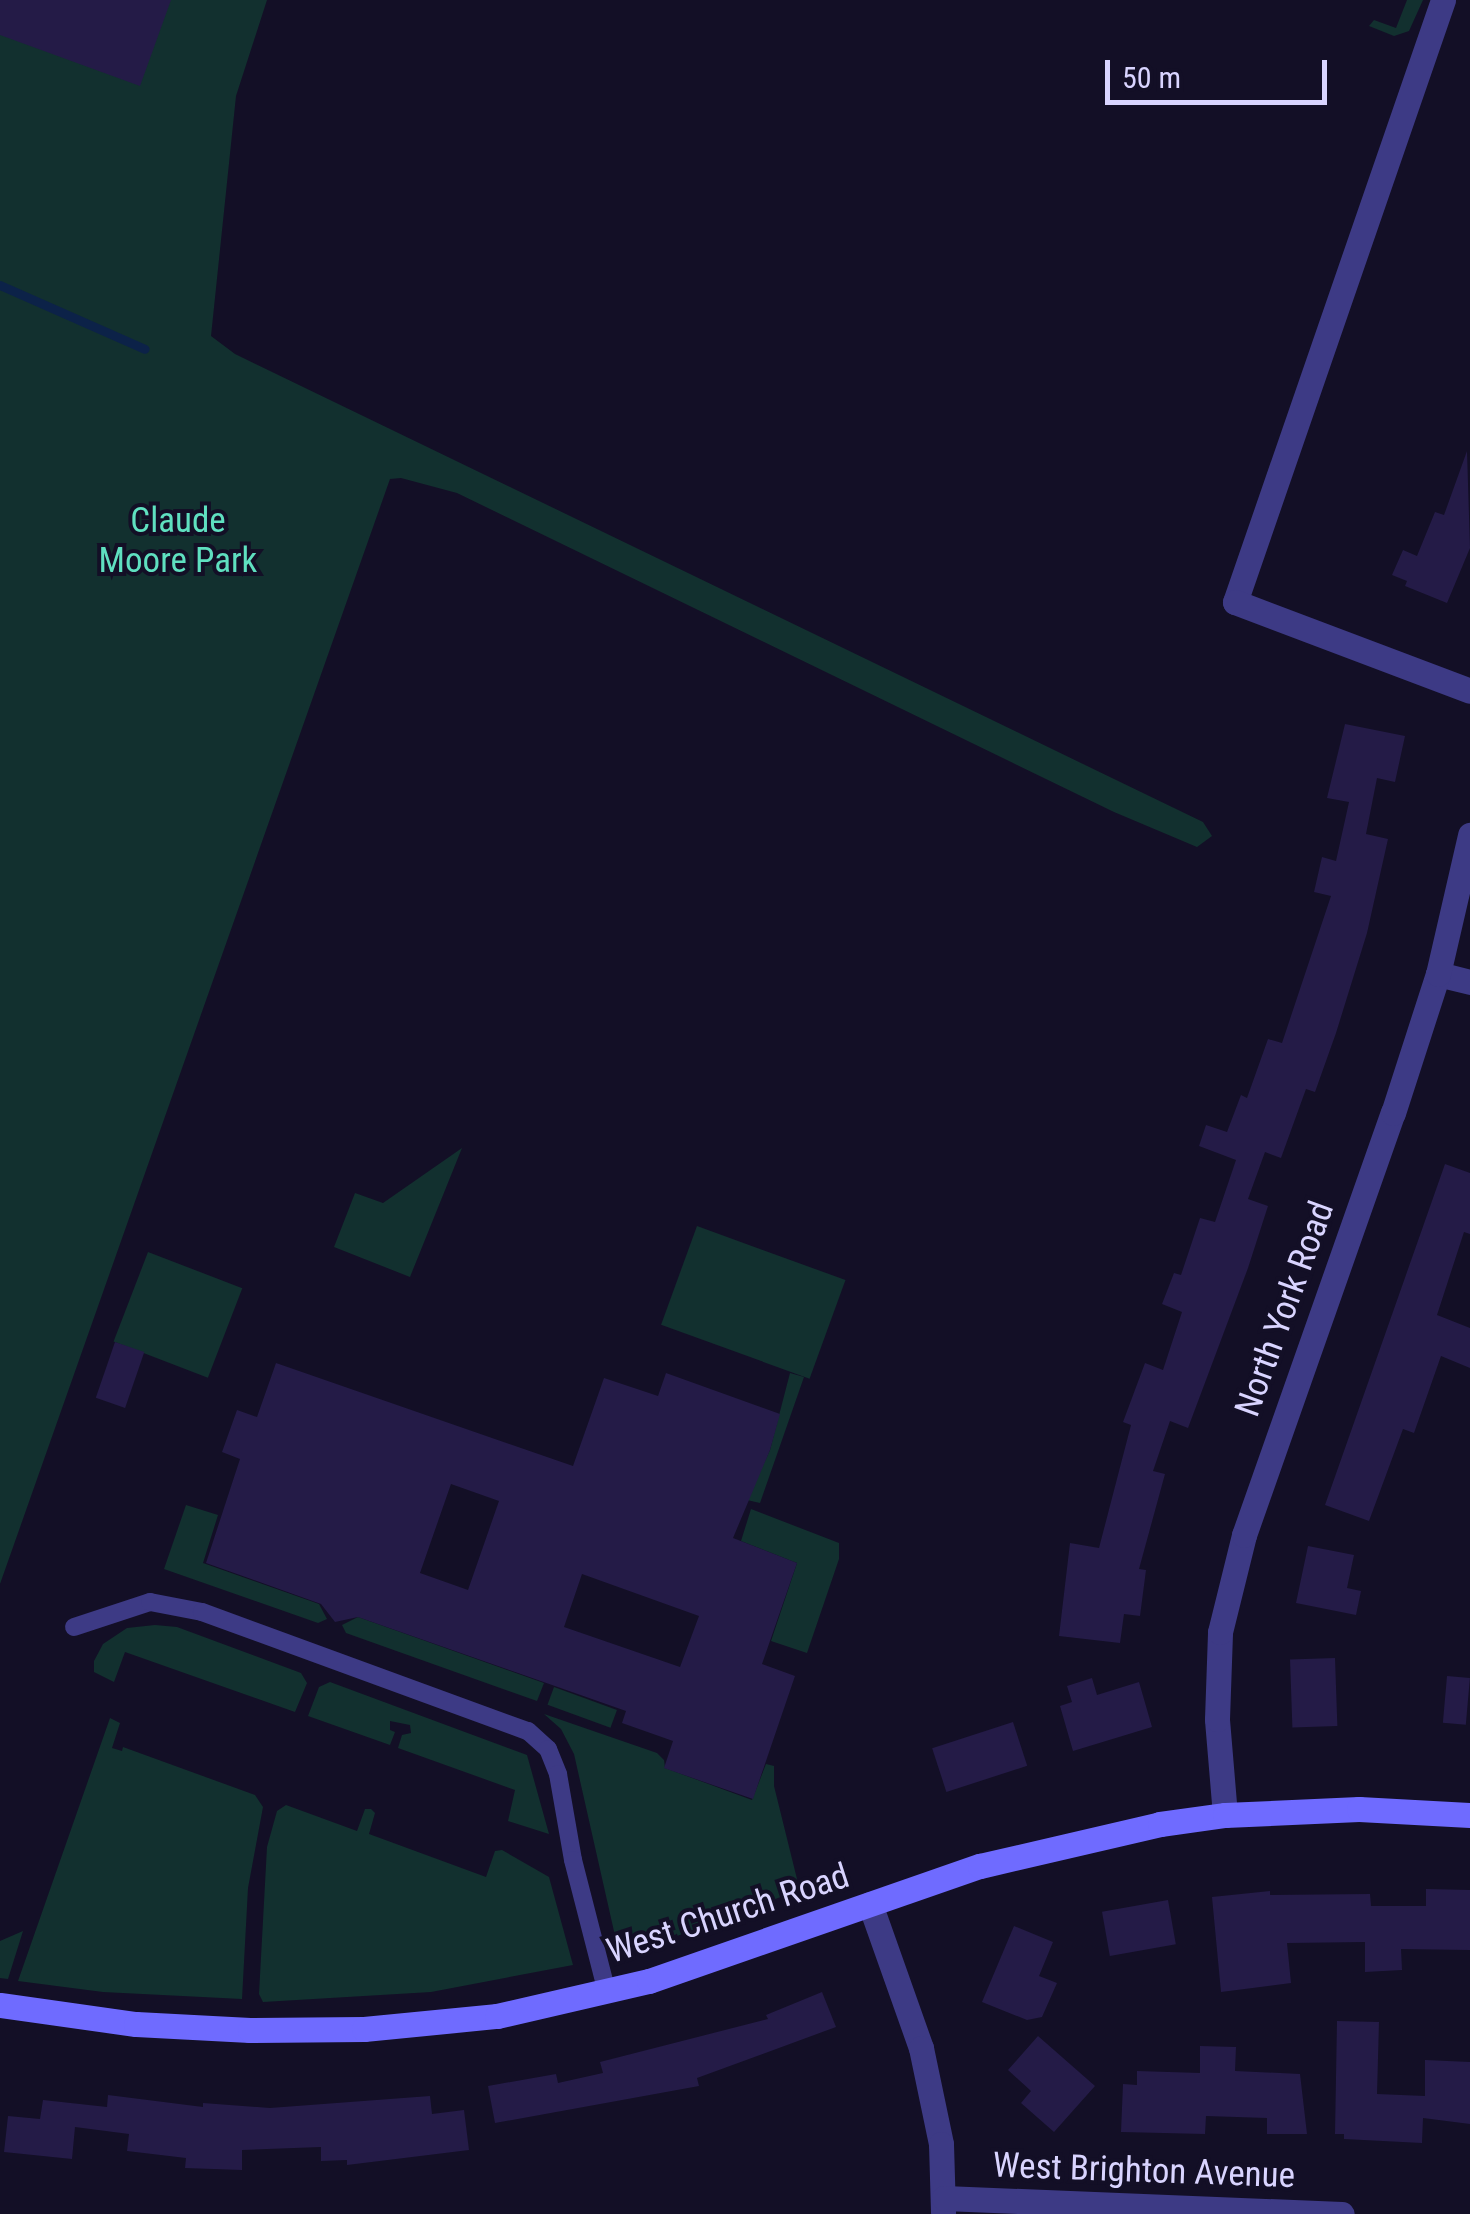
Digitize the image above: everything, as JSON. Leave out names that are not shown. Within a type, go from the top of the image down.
[{"type":"main road","name":"West Church Road","points":[[0,2004],[136,2024],[250,2030],[364,2028],[498,2016],[607,1992],[980,1866],[1092,1838],[1225,1816],[1359,1809],[1470,1815]]},
{"type":"street","points":[[1443,0],[1236,602],[1470,691]]},
{"type":"street","name":"North York Road","points":[[1225,1816],[1217,1719],[1220,1632],[1244,1535],[1438,974],[1470,834]]},
{"type":"street","points":[[1438,974],[1470,982]]},
{"type":"street","points":[[870,1904],[920,2048],[941,2144],[943,2206]]},
{"type":"street","name":"West Brighton Avenue","points":[[943,2206],[1342,2214]]},
{"type":"lane","points":[[74,1627],[150,1602],[202,1612],[528,1731],[548,1749],[558,1774],[573,1860],[607,1992]]},
{"type":"green space","name":"Claude Moore Park","points":[[0,0],[267,0],[236,96],[211,336],[235,354],[1203,822],[1212,836],[1197,847],[1114,812],[457,493],[401,478],[390,479],[0,1584]]},
{"type":"green space","points":[[1407,0],[1423,0],[1409,31],[1394,36],[1369,26],[1374,20],[1396,28]]},
{"type":"green space","points":[[462,1148],[410,1277],[334,1247],[355,1193],[383,1203]]},
{"type":"green space","points":[[697,1226],[845,1280],[810,1379],[661,1325]]},
{"type":"green space","points":[[148,1252],[242,1288],[208,1378],[114,1342]]},
{"type":"green space","points":[[790,1373],[804,1377],[760,1503],[747,1500],[770,1450]]},
{"type":"green space","points":[[186,1505],[218,1515],[203,1563],[319,1604],[327,1619],[318,1623],[164,1569]]},
{"type":"green space","points":[[751,1509],[839,1543],[839,1559],[807,1653],[771,1641],[797,1563],[741,1541]]},
{"type":"green space","points":[[358,1617],[544,1683],[537,1701],[346,1633],[342,1625]]},
{"type":"green space","points":[[177,1627],[301,1673],[307,1683],[295,1712],[125,1652],[114,1682],[94,1672],[94,1661],[103,1644],[127,1628]]},
{"type":"green space","points":[[330,1682],[527,1755],[549,1834],[508,1821],[515,1790],[398,1748],[402,1735],[411,1733],[410,1725],[390,1721],[390,1730],[395,1732],[390,1745],[308,1716],[319,1687]]},
{"type":"green space","points":[[554,1687],[617,1710],[610,1728],[548,1705]]},
{"type":"green space","points":[[544,1714],[657,1753],[665,1768],[752,1800],[766,1764],[774,1766],[774,1786],[797,1879],[794,1892],[669,1939],[624,1952],[618,1949],[574,1754],[561,1729]]},
{"type":"green space","points":[[110,1718],[120,1723],[112,1748],[122,1751],[123,1747],[255,1795],[263,1807],[248,1888],[242,1999],[103,1992],[18,1981]]},
{"type":"green space","points":[[286,1805],[357,1831],[365,1809],[371,1809],[375,1813],[369,1834],[486,1877],[495,1851],[502,1850],[549,1877],[573,1965],[431,1992],[263,2002],[259,1994],[267,1847],[277,1811]]},
{"type":"green space","points":[[23,1931],[8,1979],[0,1978],[0,1941]]},
{"type":"building","points":[[0,0],[171,0],[140,86],[0,35]]},
{"type":"building","points":[[1467,451],[1470,548],[1447,603],[1405,586],[1407,581],[1392,575],[1403,550],[1417,556],[1435,512],[1444,515]]},
{"type":"building","points":[[1345,724],[1405,736],[1395,782],[1377,778],[1366,834],[1388,839],[1367,933],[1336,1033],[1315,1092],[1306,1089],[1281,1158],[1265,1152],[1248,1199],[1268,1206],[1248,1268],[1188,1428],[1170,1421],[1153,1471],[1165,1474],[1139,1569],[1146,1570],[1140,1616],[1124,1614],[1120,1643],[1059,1636],[1070,1543],[1099,1548],[1131,1425],[1123,1422],[1145,1363],[1163,1370],[1182,1312],[1162,1304],[1174,1273],[1181,1275],[1200,1218],[1215,1222],[1236,1160],[1199,1146],[1206,1125],[1227,1132],[1241,1095],[1247,1098],[1268,1039],[1282,1043],[1331,896],[1314,892],[1322,857],[1336,861],[1349,802],[1327,798]]},
{"type":"building","points":[[1445,1164],[1470,1173],[1470,1234],[1464,1232],[1437,1315],[1470,1328],[1470,1368],[1441,1356],[1414,1433],[1403,1429],[1369,1521],[1325,1505]]},
{"type":"building","points":[[115,1342],[144,1352],[125,1408],[96,1398]]},
{"type":"building","points":[[276,1363],[573,1466],[604,1378],[658,1396],[666,1373],[780,1414],[770,1450],[733,1538],[797,1563],[762,1664],[795,1676],[753,1799],[664,1768],[673,1741],[622,1723],[626,1711],[358,1617],[335,1622],[321,1604],[206,1563],[240,1459],[222,1452],[237,1410],[257,1417]],"holes":[[[451,1484],[499,1501],[468,1590],[420,1573]],[[582,1574],[699,1616],[680,1667],[564,1627]]]},
{"type":"building","points":[[1308,1546],[1354,1555],[1347,1588],[1361,1591],[1356,1615],[1296,1603]]},
{"type":"building","points":[[1335,1658],[1337,1726],[1292,1728],[1290,1660]]},
{"type":"building","points":[[1447,1676],[1470,1678],[1466,1725],[1443,1723]]},
{"type":"building","points":[[1092,1678],[1097,1695],[1139,1682],[1152,1727],[1073,1751],[1060,1706],[1072,1702],[1067,1686]]},
{"type":"building","points":[[1013,1722],[1027,1766],[946,1792],[932,1748]]},
{"type":"building","points":[[1426,1889],[1470,1890],[1470,1950],[1401,1949],[1402,1970],[1365,1972],[1365,1942],[1287,1943],[1291,1983],[1221,1992],[1212,1897],[1270,1891],[1270,1895],[1370,1894],[1371,1906],[1426,1906]]},
{"type":"building","points":[[1168,1900],[1176,1944],[1110,1956],[1102,1912]]},
{"type":"building","points":[[1014,1926],[1053,1942],[1039,1976],[1057,1983],[1042,2017],[1027,2020],[982,2002]]},
{"type":"building","points":[[822,1992],[836,2027],[697,2078],[699,2086],[495,2123],[488,2086],[556,2074],[558,2083],[603,2073],[600,2062],[768,2019],[766,2015]]},
{"type":"building","points":[[1337,2021],[1379,2022],[1377,2094],[1425,2096],[1425,2060],[1470,2062],[1470,2124],[1423,2118],[1422,2143],[1344,2139],[1344,2134],[1335,2134]]},
{"type":"building","points":[[1038,2036],[1095,2086],[1054,2132],[1021,2103],[1031,2091],[1008,2070]]},
{"type":"building","points":[[1200,2046],[1236,2047],[1235,2071],[1300,2074],[1307,2134],[1267,2134],[1267,2118],[1206,2116],[1205,2134],[1121,2132],[1123,2084],[1137,2085],[1137,2071],[1200,2073]]},
{"type":"building","points":[[108,2095],[203,2107],[203,2103],[270,2108],[430,2096],[432,2114],[464,2110],[469,2150],[347,2165],[347,2160],[321,2161],[321,2147],[242,2150],[242,2170],[185,2168],[186,2158],[127,2151],[129,2134],[75,2127],[72,2159],[4,2152],[8,2116],[40,2119],[43,2100],[107,2107]]},
{"type":"waterway","points":[[0,285],[145,349]]}]
